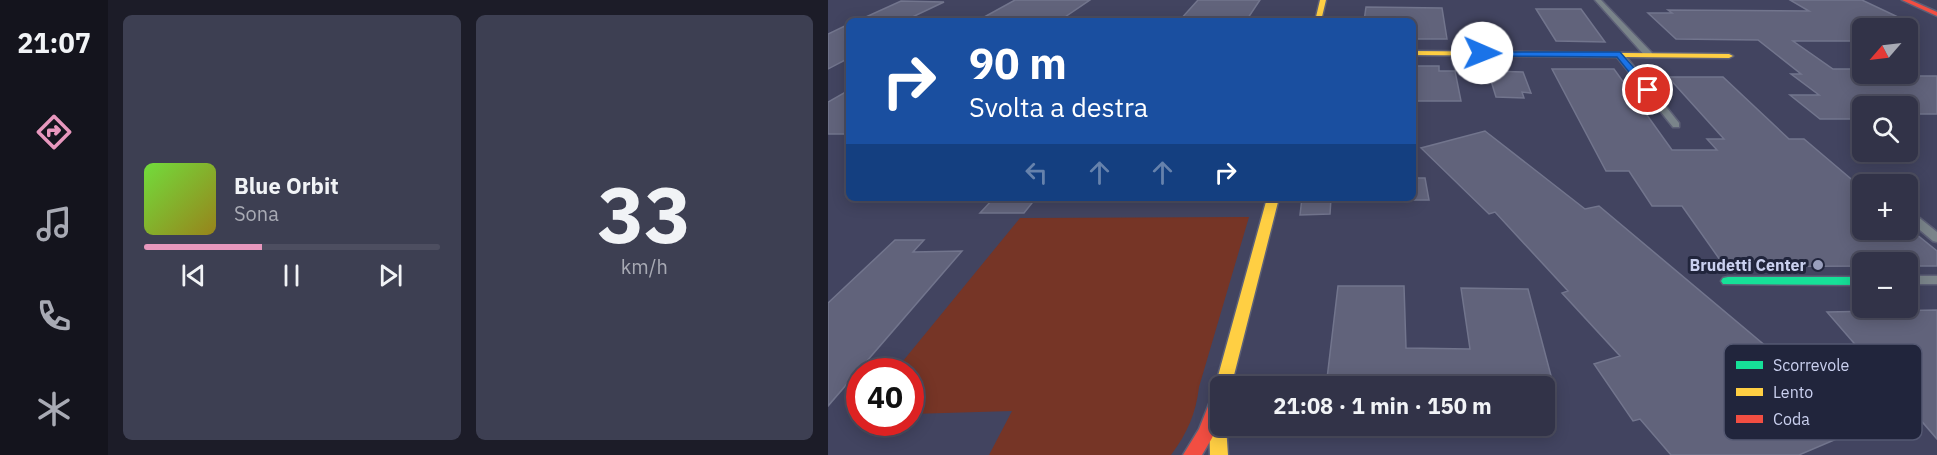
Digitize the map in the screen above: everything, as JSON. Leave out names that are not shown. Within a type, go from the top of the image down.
[{"type":"main road","points":[[1319,18],[1323,0]]},
{"type":"main road","points":[[1905,0],[1937,14]]},
{"type":"main road","points":[[1916,0],[1937,9]]},
{"type":"main road","points":[[1416,53],[1730,56]]},
{"type":"main road","points":[[1226,376],[1272,201]]},
{"type":"main road","points":[[1728,282],[1852,281]]},
{"type":"main road","points":[[1192,455],[1210,424]]},
{"type":"main road","points":[[1219,436],[1219,455]]},
{"type":"street","points":[[1598,0],[1649,55]]},
{"type":"street","points":[[1620,55],[1676,125]]},
{"type":"street","points":[[1918,222],[1937,238]]},
{"type":"street","points":[[1918,281],[1934,282]]},
{"type":"shaded area","points":[[1249,217],[1193,414],[1182,439],[1171,455],[989,455],[1012,411],[924,414],[924,358],[905,358],[1020,218]]},
{"type":"building","points":[[1015,0],[1090,0],[1063,18],[982,18]]},
{"type":"building","points":[[1198,0],[1260,0],[1248,18],[1182,18]]},
{"type":"building","points":[[1790,0],[1862,0],[1900,18],[1852,18],[1852,41],[1793,41],[1833,69],[1852,69],[1852,84],[1918,84],[1918,76],[1937,76],[1937,114],[1918,114],[1918,96],[1852,96],[1852,119],[1820,119],[1790,95],[1819,95],[1791,74],[1801,74],[1758,40],[1676,39],[1648,13],[1672,13],[1668,10],[1809,11]]},
{"type":"building","points":[[901,1],[944,2],[910,18],[864,18]]},
{"type":"building","points":[[1366,7],[1442,8],[1447,39],[1416,39],[1416,18],[1364,18]]},
{"type":"building","points":[[1536,9],[1581,9],[1605,42],[1556,41]]},
{"type":"building","points":[[846,25],[846,60],[828,69],[828,34]]},
{"type":"building","points":[[1416,66],[1439,66],[1439,71],[1455,71],[1461,101],[1416,101]]},
{"type":"building","points":[[1552,69],[1614,69],[1672,150],[1717,150],[1707,139],[1724,139],[1668,77],[1723,77],[1789,139],[1804,139],[1852,180],[1852,240],[1918,240],[1918,236],[1937,251],[1937,266],[1918,266],[1918,252],[1852,252],[1852,266],[1725,267],[1682,206],[1652,206],[1629,171],[1606,171]]},
{"type":"building","points":[[1488,71],[1523,72],[1531,93],[1522,92],[1524,98],[1496,97]]},
{"type":"building","points":[[846,92],[846,134],[828,134],[828,102]]},
{"type":"building","points":[[1485,131],[1585,209],[1599,206],[1763,344],[1724,344],[1724,440],[1834,440],[1799,455],[1671,455],[1640,419],[1633,421],[1594,364],[1620,356],[1562,293],[1568,291],[1495,212],[1489,214],[1421,148]]},
{"type":"building","points":[[1416,178],[1425,178],[1429,200],[1416,200]]},
{"type":"building","points":[[991,201],[1034,201],[1024,213],[980,213]]},
{"type":"building","points":[[1302,201],[1331,201],[1330,214],[1300,215]]},
{"type":"building","points":[[895,240],[924,240],[913,252],[962,251],[869,358],[846,358],[846,385],[828,406],[828,303]]},
{"type":"building","points":[[1338,286],[1404,286],[1406,348],[1470,349],[1461,288],[1528,289],[1551,376],[1327,376]]},
{"type":"building","points":[[1918,310],[1937,310],[1937,439],[1922,422],[1922,344],[1855,344],[1827,312],[1852,312],[1852,318],[1918,318]]},
{"type":"traffic: fast","points":[[1728,281],[1852,281]]},
{"type":"traffic: slow","points":[[1319,18],[1323,0]]},
{"type":"traffic: slow","points":[[1416,53],[1729,56]]},
{"type":"traffic: slow","points":[[1226,376],[1272,201]]},
{"type":"traffic: slow","points":[[1218,436],[1219,455]]},
{"type":"traffic: jam","points":[[1905,0],[1937,14]]},
{"type":"traffic: jam","points":[[1192,455],[1210,423]]},
{"type":"place","name":"Brudetti Center","points":[[1818,265]]},
{"type":"route","points":[[1482,53],[1620,55],[1648,90]]}]
